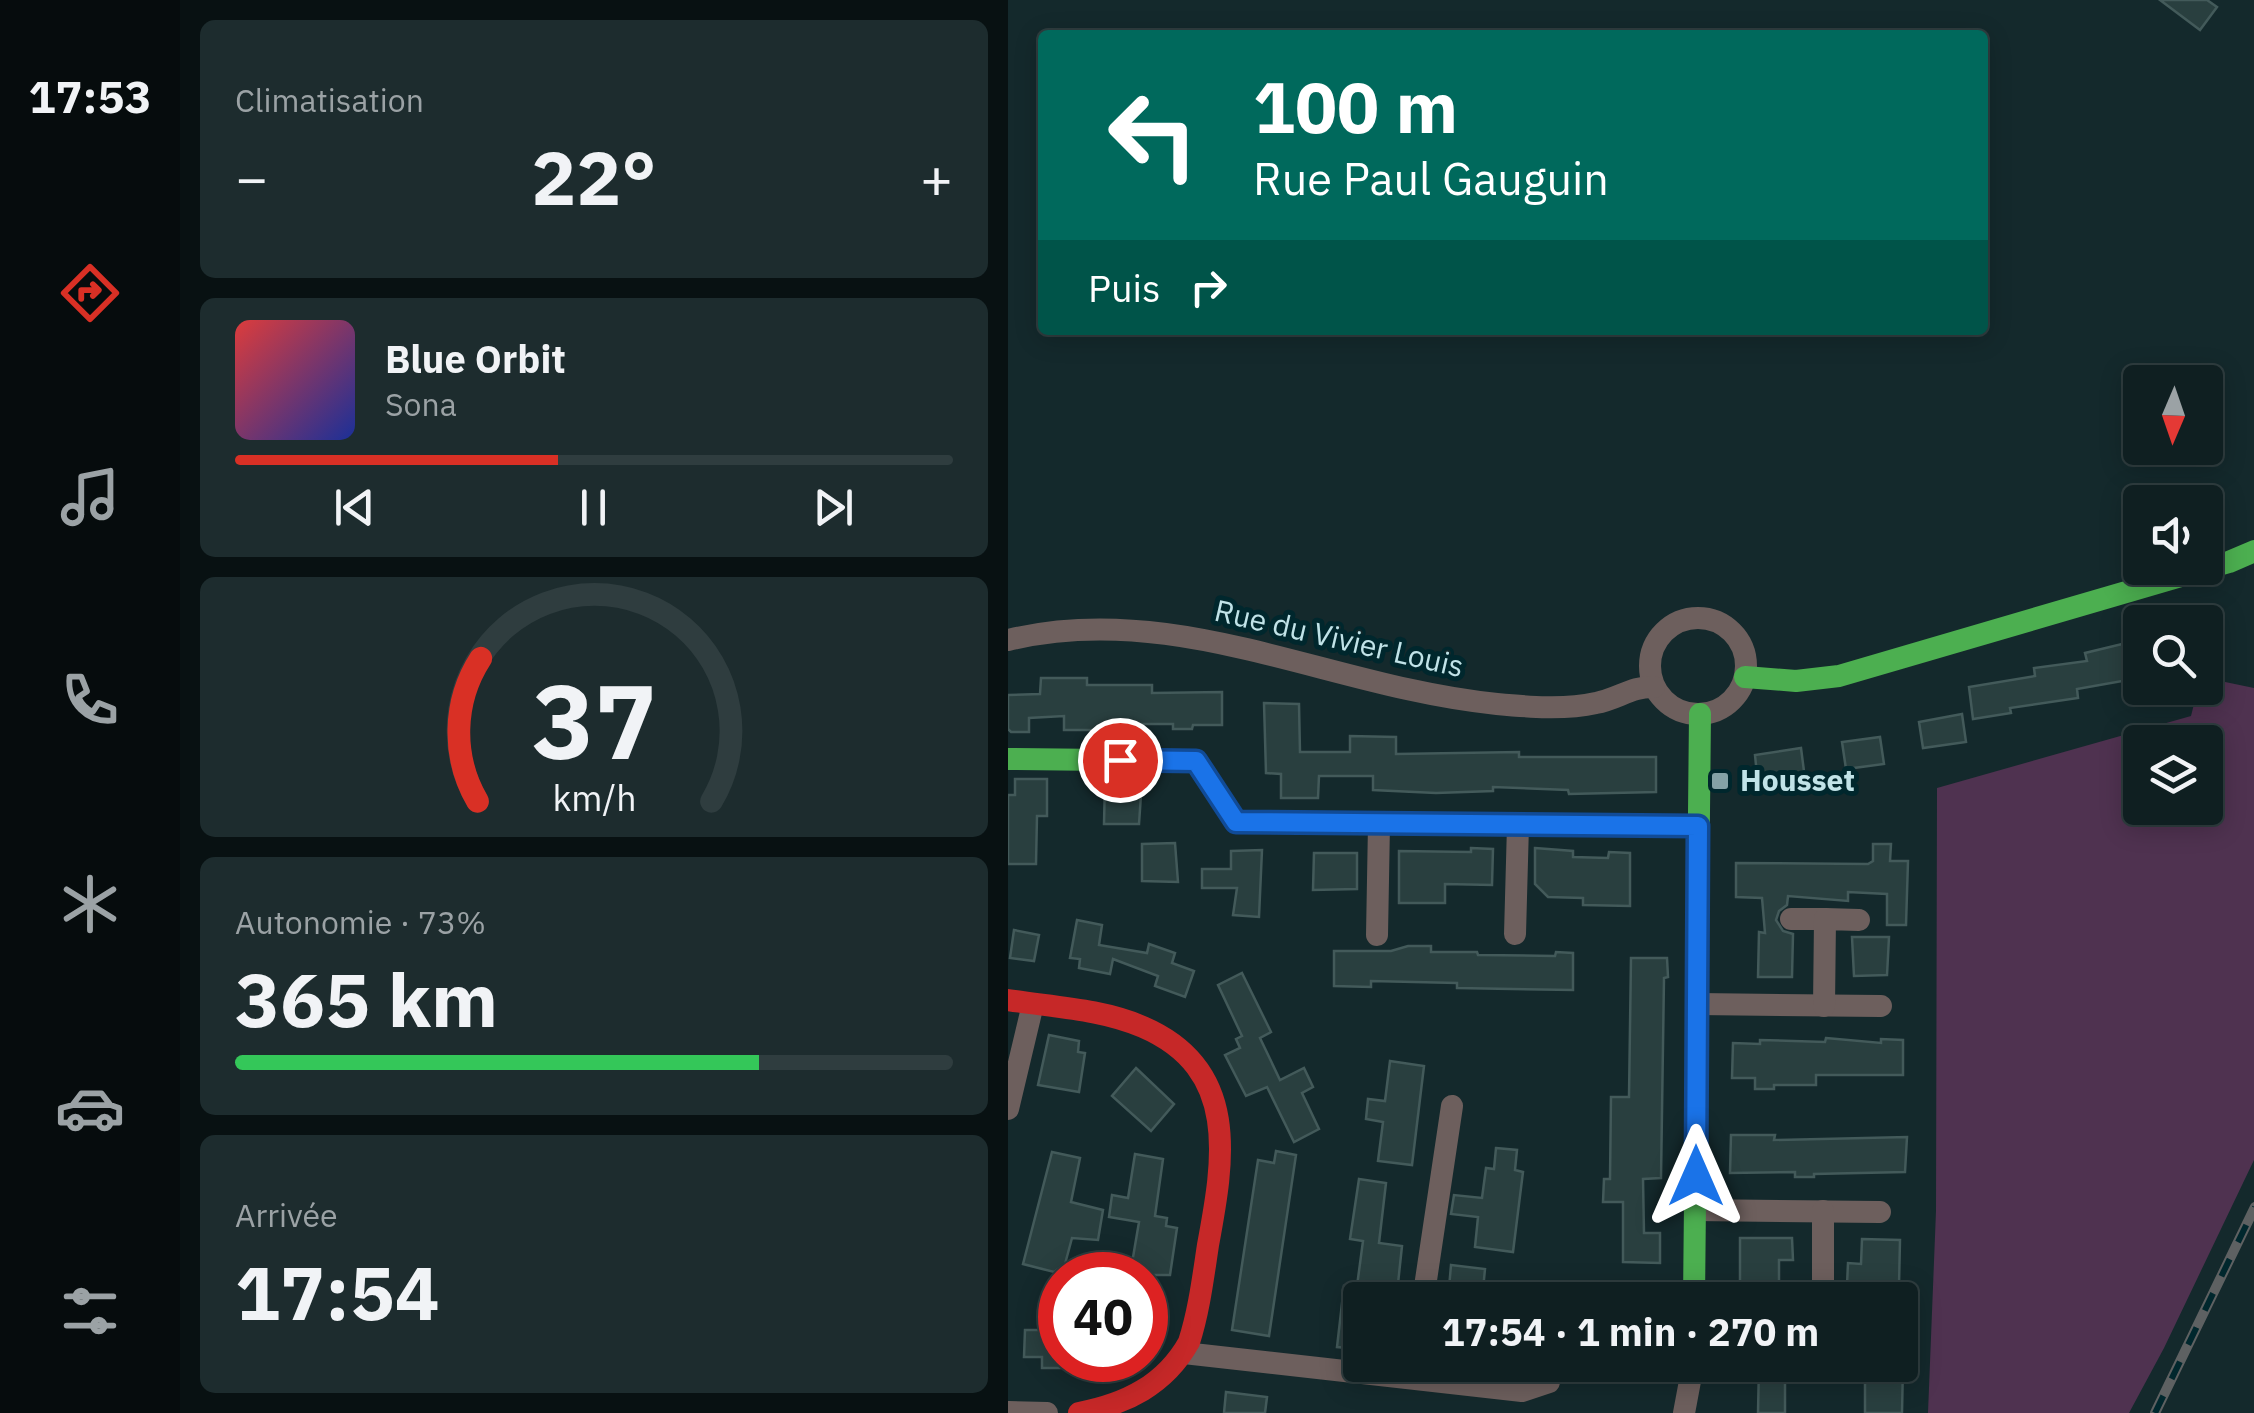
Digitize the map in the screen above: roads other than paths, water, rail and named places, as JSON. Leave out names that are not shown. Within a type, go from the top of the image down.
[{"type":"street","points":[[1745,678],[1796,681],[1839,676],[2229,562],[2254,551]]},
{"type":"street","points":[[1706,619],[1729,630],[1744,651],[1745,678],[1728,704],[1700,714],[1678,710],[1660,696],[1654,687],[1650,662],[1659,637],[1680,622],[1706,619]]},
{"type":"street","name":"Rue du Vivier Louis","points":[[1008,640],[1083,628],[1165,632],[1410,690],[1496,704],[1576,707],[1610,700],[1638,686],[1654,687]]},
{"type":"street","points":[[1694,1282],[1700,714]]},
{"type":"street","points":[[1008,759],[1196,761],[1236,822],[1698,826]]},
{"type":"street","points":[[1376,935],[1379,824]]},
{"type":"street","points":[[1516,934],[1518,826]]},
{"type":"street","points":[[1790,919],[1858,920]]},
{"type":"street","points":[[1824,1006],[1825,920]]},
{"type":"street","points":[[1008,1000],[1144,1027],[1180,1050],[1198,1070],[1212,1093],[1222,1130],[1222,1156],[1195,1323],[1184,1354],[1139,1396],[1123,1404],[1079,1413]]},
{"type":"street","points":[[1008,1109],[1032,1004]]},
{"type":"street","points":[[1696,1004],[1881,1006]]},
{"type":"street","points":[[1426,1282],[1452,1106]]},
{"type":"street","points":[[1695,1210],[1880,1212]]},
{"type":"street","points":[[1822,1282],[1823,1211]]},
{"type":"street","points":[[1184,1354],[1343,1367]]},
{"type":"street","points":[[1473,1382],[1522,1390],[1549,1382]]},
{"type":"street","points":[[1684,1413],[1690,1382]]},
{"type":"street","points":[[1008,1412],[1047,1413]]},
{"type":"railway","points":[[2155,1413],[2255,1207]]},
{"type":"place","name":"Housset","points":[[1720,781]]}]
